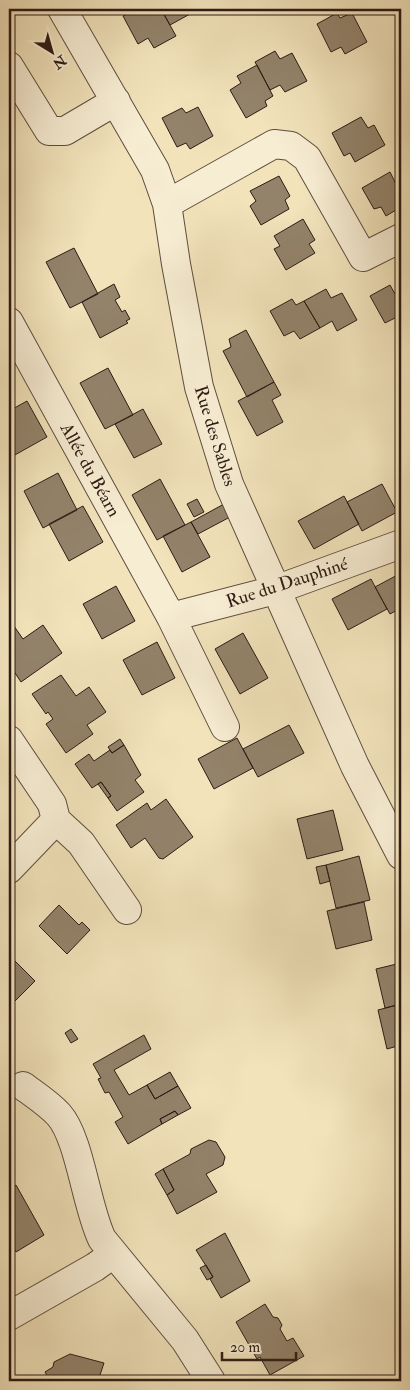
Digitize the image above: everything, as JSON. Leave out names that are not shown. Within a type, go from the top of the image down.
[{"type":"street","name":"Rue des Sables","points":[[62,9],[155,170],[168,204],[176,264],[199,387],[229,484],[363,783],[401,855]]},
{"type":"street","points":[[9,66],[49,130],[65,131],[116,100]]},
{"type":"street","points":[[168,204],[274,144],[291,146],[307,158],[363,257],[401,238]]},
{"type":"street","name":"Allée du Béarn","points":[[9,322],[171,617],[225,727]]},
{"type":"street","name":"Rue du Dauphiné","points":[[171,617],[275,590],[401,544]]},
{"type":"street","points":[[9,740],[52,804],[56,820],[81,843],[127,910]]},
{"type":"street","points":[[9,869],[56,820]]},
{"type":"street","points":[[23,1086],[59,1116],[70,1133],[94,1222],[113,1254],[185,1340],[211,1381]]},
{"type":"street","points":[[9,1316],[95,1267],[113,1254]]},
{"type":"building","points":[[137,9],[148,9],[150,12],[161,9],[176,36],[154,48],[148,38],[138,44],[123,16]]},
{"type":"building","points":[[161,9],[187,9],[190,14],[170,25]]},
{"type":"building","points":[[337,13],[340,18],[352,13],[367,42],[345,54],[341,47],[331,52],[317,24]]},
{"type":"building","points":[[275,51],[280,59],[292,53],[307,81],[285,92],[280,85],[270,90],[255,62]]},
{"type":"building","points":[[257,65],[273,96],[265,101],[267,106],[246,118],[230,90],[241,83],[237,76]]},
{"type":"building","points":[[198,107],[213,136],[190,149],[186,143],[177,147],[162,118],[182,108],[186,113]]},
{"type":"building","points":[[361,117],[368,128],[374,125],[385,145],[355,162],[350,153],[344,156],[332,133]]},
{"type":"building","points":[[390,172],[396,184],[401,181],[401,207],[386,216],[381,207],[374,209],[362,188]]},
{"type":"building","points":[[279,176],[290,196],[285,200],[289,209],[261,225],[250,206],[256,201],[250,191]]},
{"type":"building","points":[[303,219],[315,240],[309,244],[315,253],[286,270],[274,249],[280,246],[274,236]]},
{"type":"building","points":[[74,248],[98,294],[70,308],[46,262]]},
{"type":"building","points":[[114,284],[120,297],[115,300],[122,312],[125,310],[130,319],[126,321],[128,323],[100,338],[82,302]]},
{"type":"building","points":[[390,285],[395,294],[401,291],[400,326],[395,318],[385,323],[370,296]]},
{"type":"building","points":[[326,289],[331,298],[342,293],[357,320],[337,331],[332,321],[320,328],[304,301]]},
{"type":"building","points":[[292,299],[296,305],[304,301],[320,328],[300,339],[294,331],[284,336],[270,311]]},
{"type":"building","points":[[246,330],[274,382],[247,397],[223,351],[231,347],[229,339]]},
{"type":"building","points":[[108,368],[133,415],[105,429],[80,383]]},
{"type":"building","points":[[274,382],[281,395],[272,400],[283,422],[257,436],[238,401]]},
{"type":"building","points":[[27,401],[47,437],[13,456],[9,449],[9,411]]},
{"type":"building","points":[[143,409],[162,444],[134,458],[115,424]]},
{"type":"building","points":[[58,473],[77,510],[43,528],[24,491]]},
{"type":"building","points":[[160,479],[185,525],[157,540],[132,495]]},
{"type":"building","points":[[382,484],[397,512],[362,531],[347,502]]},
{"type":"building","points":[[344,496],[359,524],[314,549],[298,521]]},
{"type":"building","points":[[197,499],[204,512],[194,517],[187,504]]},
{"type":"building","points":[[224,504],[230,517],[198,534],[191,522]]},
{"type":"building","points":[[83,506],[103,542],[69,561],[49,524]]},
{"type":"building","points":[[191,522],[210,557],[182,572],[163,536]]},
{"type":"building","points":[[401,573],[401,608],[390,614],[375,587]]},
{"type":"building","points":[[371,579],[387,609],[348,630],[332,599]]},
{"type":"building","points":[[116,586],[135,621],[102,639],[83,604]]},
{"type":"building","points":[[9,619],[23,639],[43,625],[62,653],[21,682],[9,664]]},
{"type":"building","points":[[243,633],[268,678],[240,694],[215,649]]},
{"type":"building","points":[[157,642],[175,678],[142,695],[123,660]]},
{"type":"building","points":[[61,675],[76,696],[89,687],[106,712],[87,725],[93,734],[66,753],[46,724],[53,719],[48,712],[46,714],[32,694]]},
{"type":"building","points":[[289,725],[304,753],[258,777],[243,749]]},
{"type":"building","points":[[237,738],[253,768],[214,789],[198,759]]},
{"type":"building","points":[[120,739],[124,745],[112,753],[108,747]]},
{"type":"building","points":[[124,745],[141,775],[135,780],[144,792],[117,811],[108,798],[111,796],[101,782],[92,788],[75,764],[89,754],[94,761],[110,750],[112,753]]},
{"type":"building","points":[[101,782],[111,796],[108,798],[98,784]]},
{"type":"building","points":[[166,799],[193,837],[163,859],[159,858],[145,838],[131,848],[116,825],[147,803],[151,810]]},
{"type":"building","points":[[333,810],[343,850],[307,859],[297,819]]},
{"type":"building","points":[[359,856],[370,900],[336,908],[326,865]]},
{"type":"building","points":[[326,865],[330,881],[320,884],[316,867]]},
{"type":"building","points":[[364,902],[372,940],[336,949],[327,911]]},
{"type":"building","points":[[59,905],[79,925],[82,922],[90,930],[67,954],[39,926]]},
{"type":"building","points":[[9,955],[35,981],[14,1002],[9,997]]},
{"type":"building","points":[[401,963],[401,1004],[385,1008],[376,969]]},
{"type":"building","points":[[401,1004],[401,1045],[387,1049],[378,1010]]},
{"type":"building","points":[[71,1029],[78,1039],[71,1043],[65,1033]]},
{"type":"building","points":[[144,1035],[151,1049],[114,1070],[129,1095],[147,1085],[155,1099],[178,1086],[191,1108],[178,1115],[175,1111],[160,1119],[162,1124],[128,1144],[115,1122],[123,1117],[109,1092],[105,1093],[98,1079],[101,1078],[93,1064]]},
{"type":"building","points":[[170,1072],[178,1086],[155,1099],[147,1085]]},
{"type":"building","points":[[175,1111],[178,1115],[162,1124],[160,1119]]},
{"type":"building","points":[[209,1140],[216,1142],[225,1157],[223,1165],[206,1174],[217,1192],[177,1214],[167,1195],[174,1190],[163,1169],[190,1154],[191,1149]]},
{"type":"building","points":[[163,1169],[174,1190],[167,1195],[155,1174]]},
{"type":"building","points":[[16,1185],[44,1235],[16,1252],[9,1240],[9,1190]]},
{"type":"building","points":[[225,1233],[250,1281],[221,1298],[210,1279],[213,1277],[196,1250]]},
{"type":"building","points":[[206,1265],[213,1277],[207,1280],[200,1268]]},
{"type":"building","points":[[265,1304],[273,1317],[278,1318],[282,1325],[280,1329],[287,1341],[293,1338],[304,1356],[270,1375],[260,1357],[257,1359],[236,1322]]},
{"type":"building","points":[[70,1354],[104,1363],[98,1381],[50,1381],[45,1372],[53,1367],[54,1362]]}]
